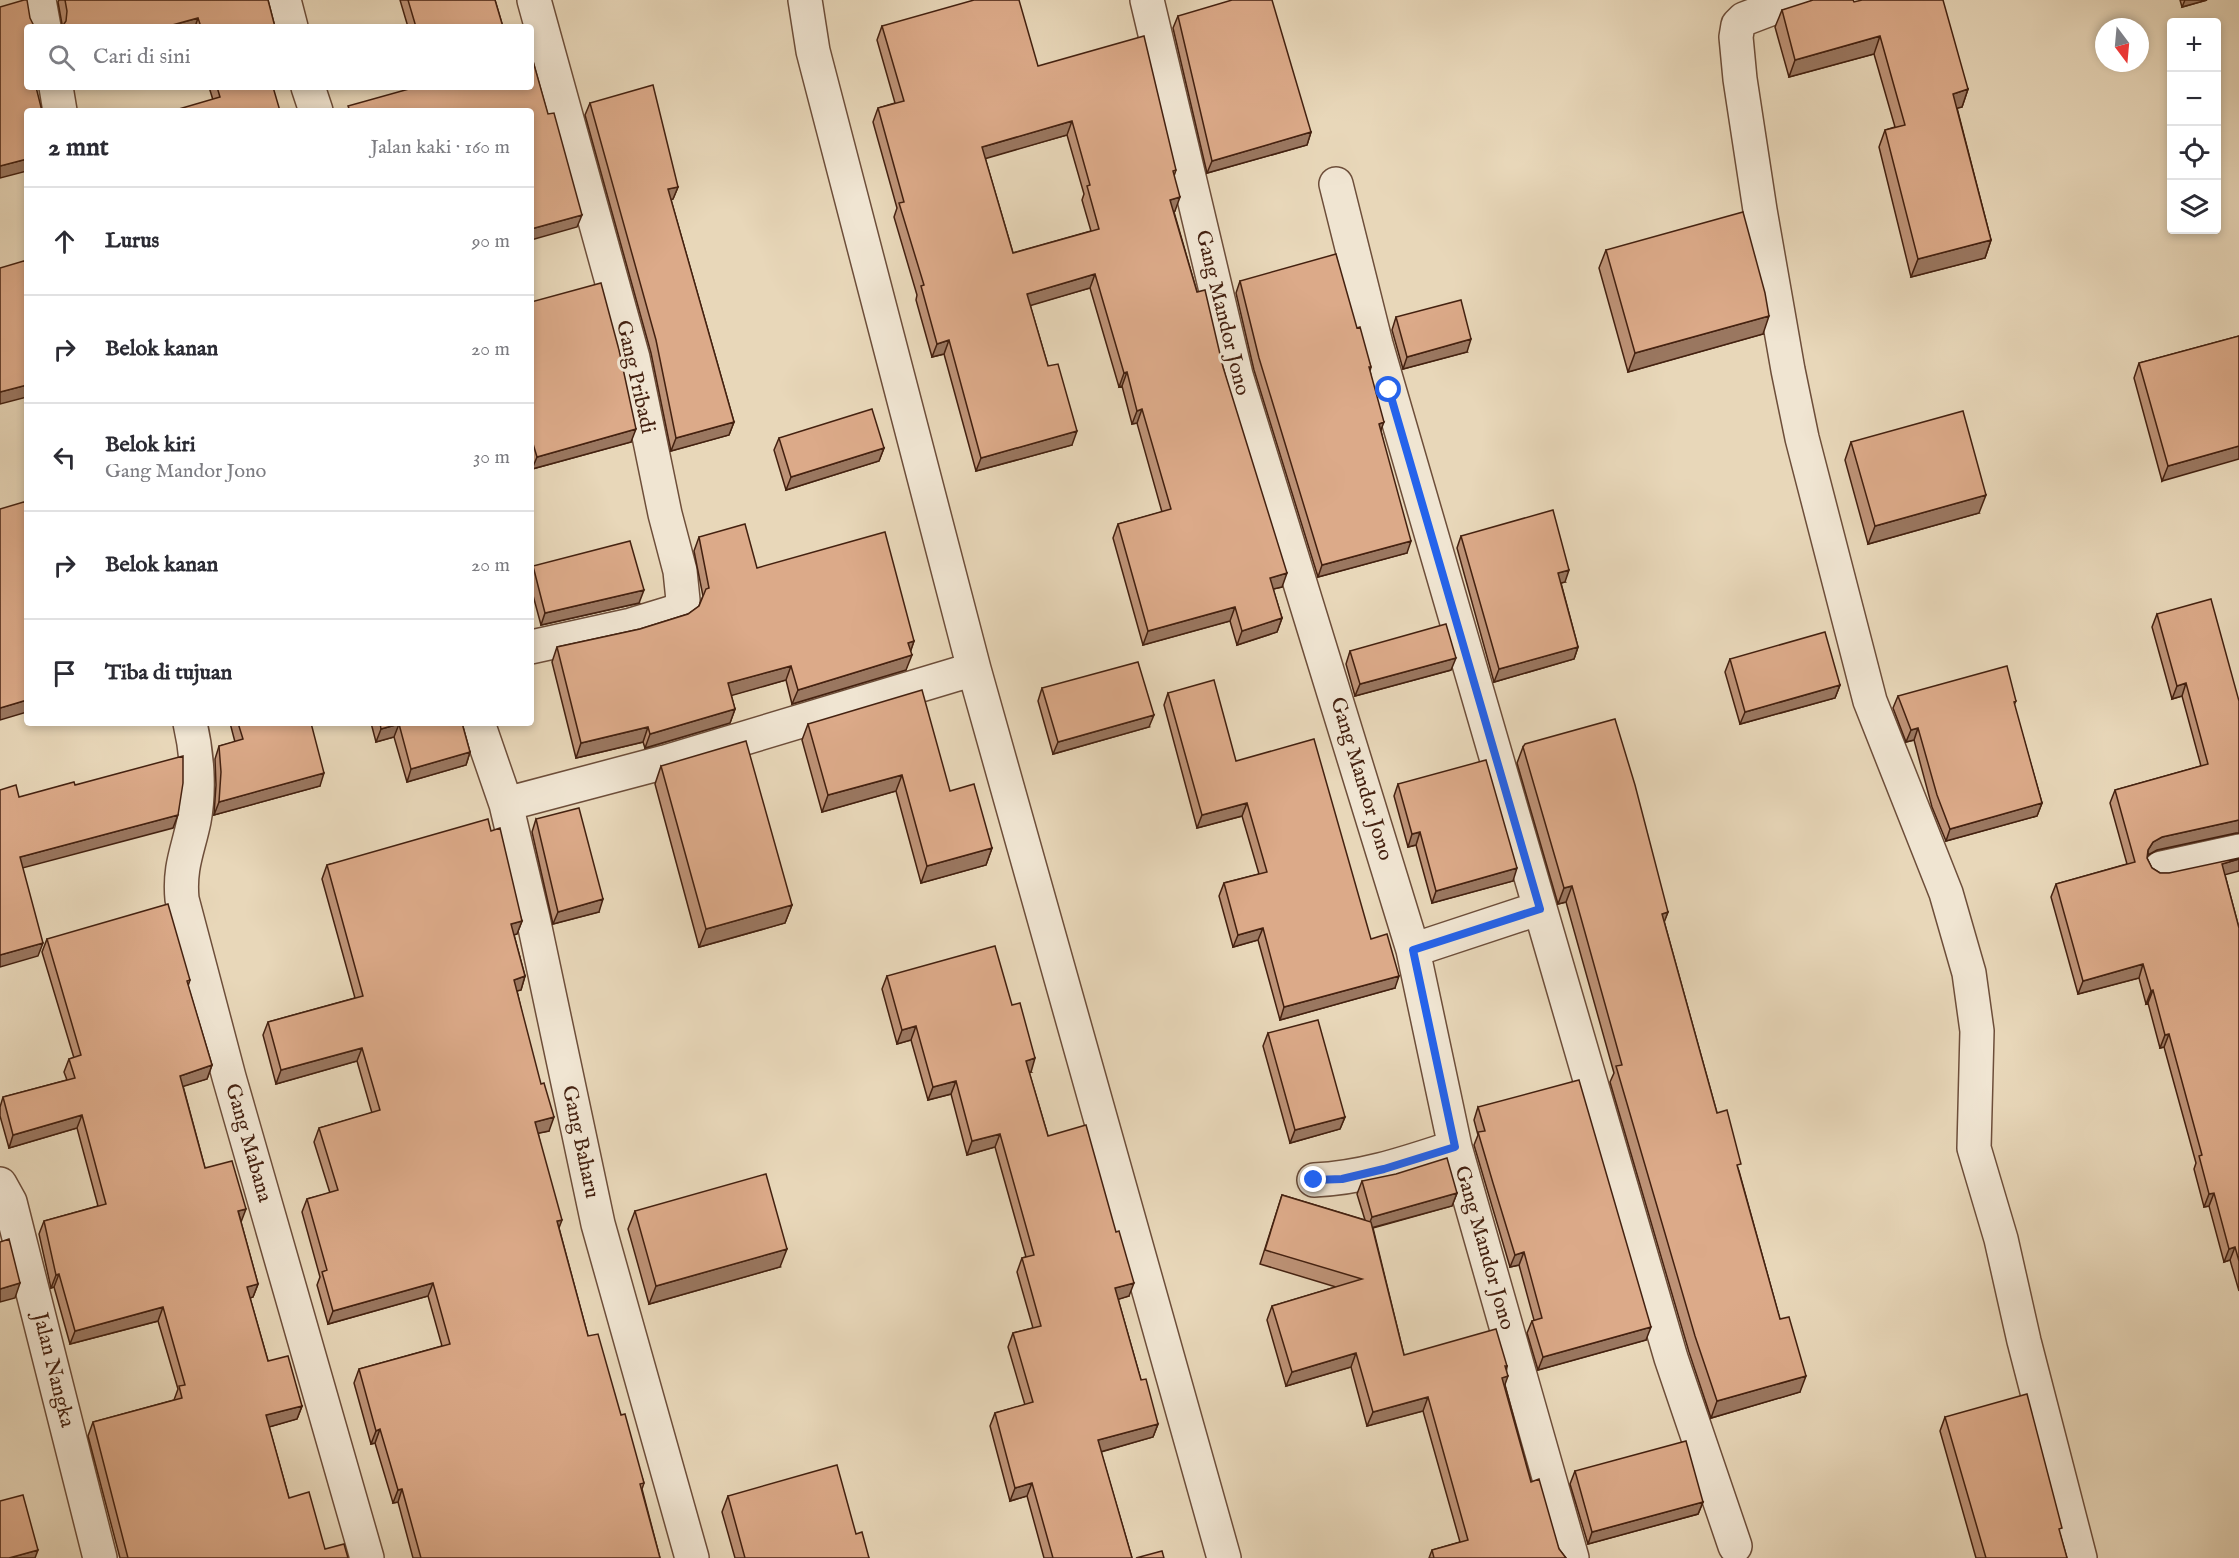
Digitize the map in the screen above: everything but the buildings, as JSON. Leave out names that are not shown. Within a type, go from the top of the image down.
[{"type":"street","points":[[39,0],[43,24]]},
{"type":"street","points":[[284,0],[290,24]]},
{"type":"street","name":"Gang Pribadi","points":[[534,0],[633,358],[665,514],[680,571],[683,600],[677,610],[631,625],[534,646]]},
{"type":"street","points":[[805,0],[813,51],[974,669],[1224,1558]]},
{"type":"street","name":"Gang Mandor Jono","points":[[1146,0],[1236,375],[1413,950],[1455,1147],[1572,1558]]},
{"type":"street","points":[[1794,0],[1744,18],[1738,25],[1737,55],[1749,143],[1788,370],[1802,438],[1870,701],[1946,893],[1969,974],[1977,1031],[1974,1149],[2001,1239],[2024,1341],[2080,1558]]},
{"type":"street","points":[[56,90],[60,108]]},
{"type":"street","points":[[310,90],[315,108]]},
{"type":"street","points":[[1336,184],[1376,344],[1671,1358],[1735,1546]]},
{"type":"street","points":[[506,804],[665,762],[974,669]]},
{"type":"street","name":"Gang Mabana","points":[[191,726],[196,755],[195,804],[194,820],[181,869],[182,899],[229,1077],[367,1558]]},
{"type":"street","name":"Gang Baharu","points":[[479,726],[506,804],[598,1224],[692,1558]]},
{"type":"street","points":[[2161,868],[2239,851]]},
{"type":"street","points":[[1413,950],[1540,909]]},
{"type":"street","points":[[1314,1180],[1342,1179],[1384,1169],[1455,1147]]},
{"type":"street","name":"Jalan Nangka","points":[[0,1184],[10,1202],[100,1558]]},
{"type":"route","points":[[1314,1180],[1342,1179],[1384,1169],[1455,1147],[1413,950],[1540,909],[1389,390]]}]
